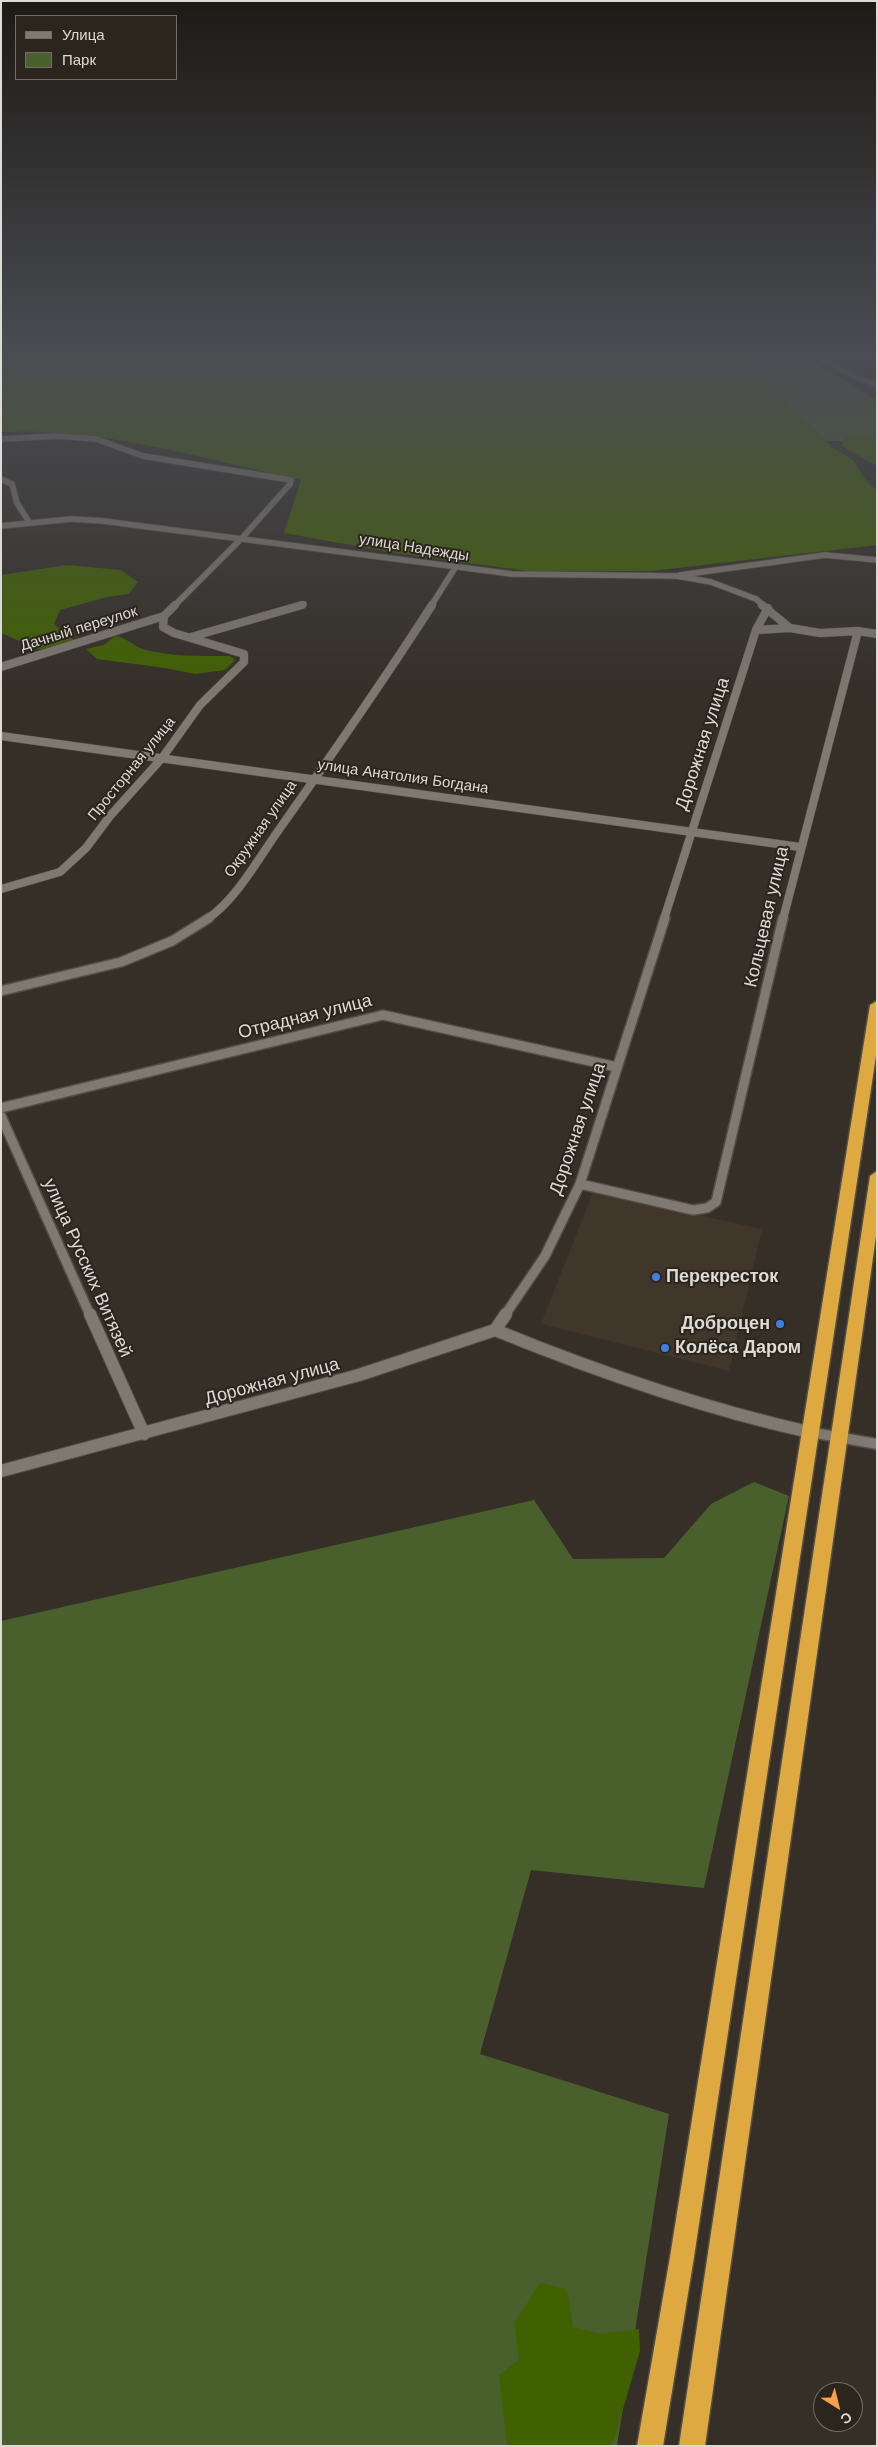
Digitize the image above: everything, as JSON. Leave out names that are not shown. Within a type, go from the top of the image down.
[{"type":"highway","points":[[650,2446],[682,2257],[808,1432],[877,1005]]},
{"type":"highway","points":[[692,2446],[877,1176]]},
{"type":"street","points":[[164,616],[242,538],[290,484],[291,480],[237,471]]},
{"type":"street","points":[[1,479],[12,484],[17,503],[29,522]]},
{"type":"street","name":"улица Надежды","points":[[1,526],[71,519],[103,521],[512,574],[677,576],[711,582],[756,599],[790,628]]},
{"type":"street","name":"улица Надежды","points":[[677,576],[698,570],[825,556],[877,560]]},
{"type":"street","name":"Окружная улица","points":[[1,991],[122,962],[172,940],[213,915],[231,896],[252,868],[375,694],[455,568]]},
{"type":"street","points":[[191,637],[304,604]]},
{"type":"street","name":"Дорожная улица","points":[[1,1471],[144,1434],[359,1374],[495,1330],[545,1256],[580,1184],[756,630],[768,608]]},
{"type":"street","name":"Просторная улица","points":[[1,889],[60,872],[86,848],[110,816],[162,758],[200,705],[244,662],[244,654],[200,642],[191,637],[174,635],[163,627],[164,616]]},
{"type":"street","name":"Дачный переулок","points":[[1,667],[164,616]]},
{"type":"street","points":[[756,630],[790,628],[820,633],[858,631],[877,634]]},
{"type":"street","name":"Кольцевая улица","points":[[580,1184],[693,1210],[707,1208],[716,1202],[800,847],[858,631]]},
{"type":"street","name":"улица Анатолия Богдана","points":[[1,736],[800,847]]},
{"type":"street","name":"Отрадная улица","points":[[1,1108],[383,1015],[617,1067]]},
{"type":"street","name":"улица Русских Витязей","points":[[1,1116],[144,1434]]},
{"type":"street","points":[[495,1330],[571,1361],[747,1419],[877,1444]]},
{"type":"shaded area","name":"Перекресток","points":[[593,1192],[762,1229],[729,1371],[541,1324]]},
{"type":"green space","points":[[263,471],[860,471],[877,491],[877,545],[651,571],[527,571],[396,553],[284,533],[301,480]]},
{"type":"green space","points":[[67,565],[121,570],[138,582],[129,594],[107,597],[60,610],[54,624],[74,640],[41,650],[1,633],[1,575]]},
{"type":"green space","points":[[115,636],[140,648],[154,652],[186,656],[230,656],[235,660],[225,670],[195,674],[97,659],[86,649],[104,645]]},
{"type":"green space","points":[[754,1482],[789,1496],[704,1888],[531,1870],[480,2054],[669,2114],[617,2446],[1,2446],[1,1621],[534,1500],[573,1559],[664,1558],[711,1504]]},
{"type":"green space","points":[[540,2283],[567,2289],[573,2327],[601,2334],[639,2329],[640,2351],[614,2440],[609,2446],[507,2446],[499,2375],[519,2359],[514,2323]]},
{"type":"place","name":"Перекресток","points":[[656,1277]]},
{"type":"place","name":"Доброцен","points":[[780,1324]]},
{"type":"place","name":"Колёса Даром","points":[[665,1348]]}]
